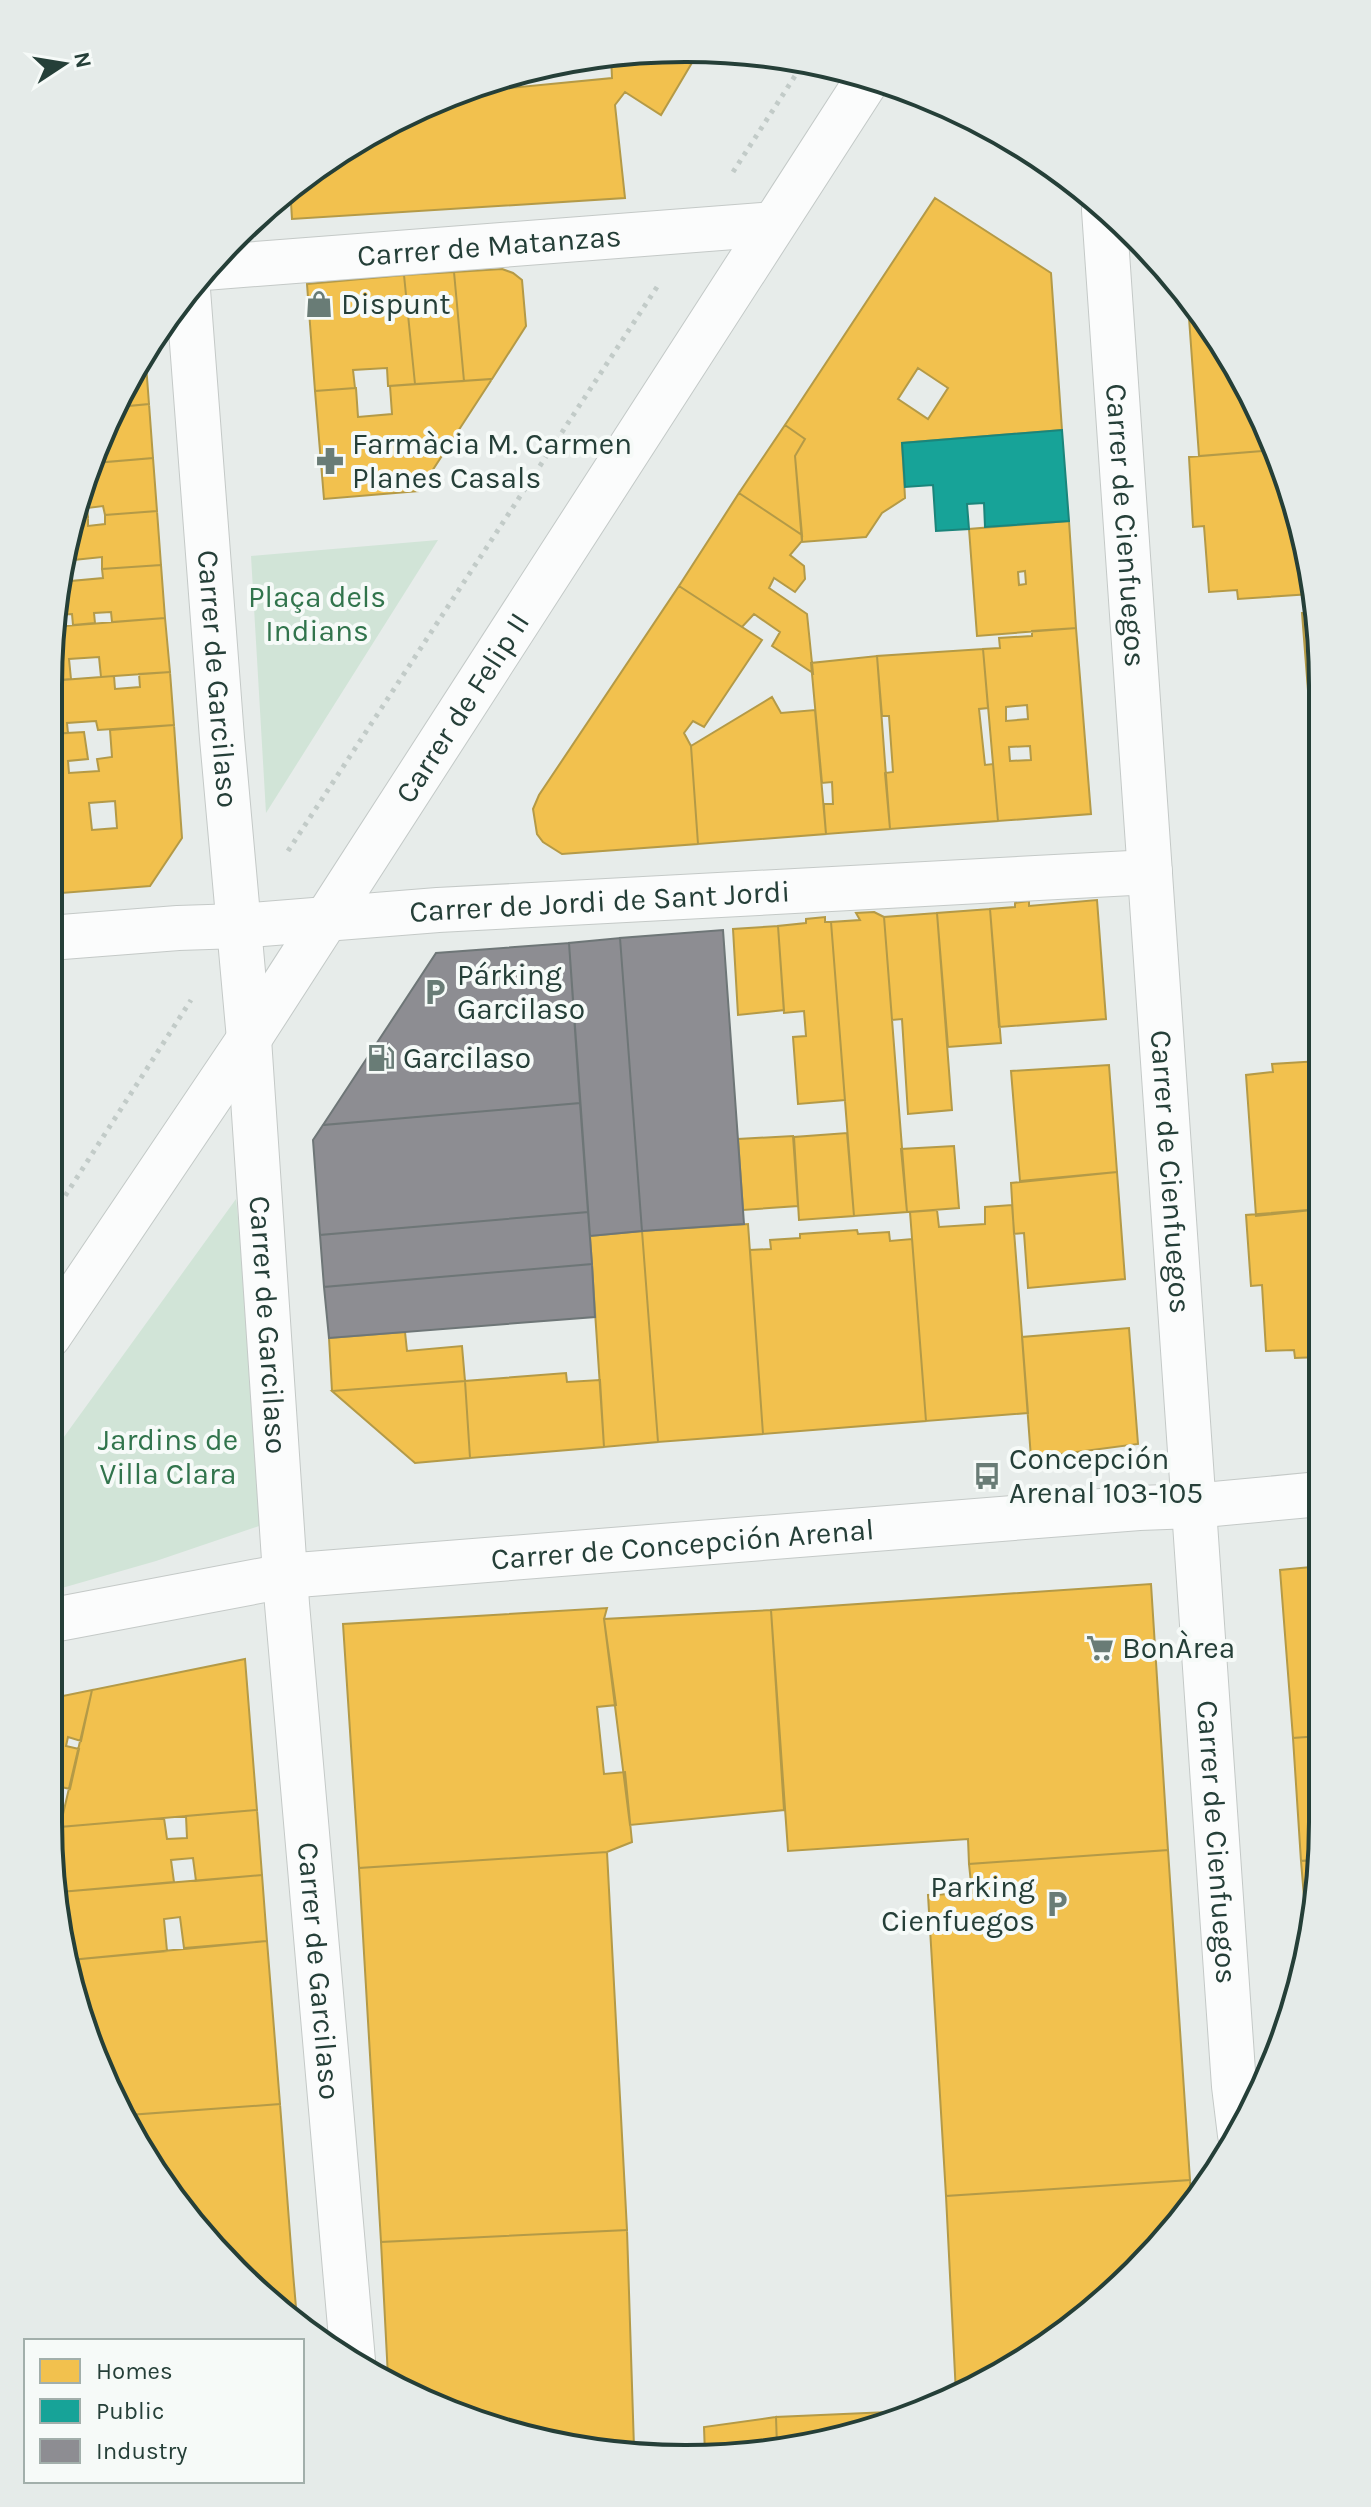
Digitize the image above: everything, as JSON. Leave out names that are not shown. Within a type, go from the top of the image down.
[{"type":"street","name":"Carrer de Felip II","points":[[62,1317],[249,1039],[862,88]]},
{"type":"street","name":"Carrer de Matanzas","points":[[224,266],[773,224]]},
{"type":"street","name":"Carrer de Cienfuegos","points":[[1105,225],[1237,2111]]},
{"type":"street","name":"Carrer de Garcilaso","points":[[189,308],[222,738],[249,1039],[285,1576],[352,2348]]},
{"type":"street","name":"Carrer de Jordi de Sant Jordi","points":[[62,937],[326,918],[1150,872]]},
{"type":"street","name":"Carrer de Concepción Arenal","points":[[62,1618],[285,1576],[1309,1495]]},
{"type":"path","points":[[730,177],[797,72]]},
{"type":"path","points":[[329,789],[656,287]]},
{"type":"path","points":[[62,1201],[161,1045]]},
{"type":"green space","name":"Plaça dels Indians","points":[[438,540],[266,813],[251,556]]},
{"type":"green space","name":"Jardins de Villa Clara","points":[[236,1199],[264,1452],[265,1524],[156,1561],[62,1588],[62,1440]]},
{"type":"building: Homes","points":[[692,62],[661,115],[625,92],[615,105],[625,198],[292,219],[291,203],[339,167],[410,126],[447,109],[510,87],[612,78],[611,66]]},
{"type":"building: Homes","points":[[935,198],[1051,273],[1062,430],[902,443],[905,498],[882,513],[866,537],[802,542],[795,456],[805,439],[785,425]],"holes":[[[918,368],[948,388],[928,419],[898,399]]]},
{"type":"building: Homes","points":[[502,269],[522,280],[526,326],[492,379],[464,381],[454,272]]},
{"type":"building: Homes","points":[[454,272],[464,381],[415,384],[404,275]]},
{"type":"building: Homes","points":[[404,275],[415,384],[388,386],[387,368],[353,370],[355,388],[315,391],[307,284]]},
{"type":"building: Homes","points":[[1189,318],[1225,374],[1263,451],[1199,456]]},
{"type":"building: Homes","points":[[147,373],[149,404],[128,406]]},
{"type":"building: Homes","points":[[492,379],[419,491],[324,499],[315,391],[356,388],[358,417],[392,414],[390,386]]},
{"type":"building: Homes","points":[[149,404],[153,458],[103,462],[109,447],[128,406]]},
{"type":"building: Homes","points":[[785,425],[805,439],[795,456],[802,535],[739,493]]},
{"type":"building: Homes","points":[[1263,451],[1288,524],[1302,595],[1238,599],[1237,590],[1209,592],[1204,526],[1193,527],[1189,457]]},
{"type":"building: Homes","points":[[153,458],[157,511],[105,515],[103,506],[88,508],[103,462]]},
{"type":"building: Homes","points":[[739,493],[802,535],[802,541],[790,555],[804,566],[805,579],[795,592],[774,578],[769,588],[807,614],[813,673],[772,646],[780,632],[754,614],[742,627],[679,586]]},
{"type":"building: Homes","points":[[157,511],[161,565],[102,569],[102,557],[75,560],[85,517],[88,517],[88,526],[105,524],[105,515]]},
{"type":"building: Homes","points":[[1069,521],[1076,628],[977,636],[969,529]],"holes":[[[1025,571],[1026,584],[1019,585],[1018,572]]]},
{"type":"building: Homes","points":[[161,565],[165,618],[112,622],[111,612],[94,613],[95,623],[73,625],[72,614],[66,614],[71,581],[103,578],[102,569]]},
{"type":"building: Homes","points":[[679,586],[762,640],[704,727],[693,721],[684,733],[691,746],[698,844],[562,854],[543,842],[537,834],[533,809],[539,795]]},
{"type":"building: Homes","points":[[1302,613],[1305,613],[1308,645],[1309,703]]},
{"type":"building: Homes","points":[[165,618],[170,672],[101,677],[99,657],[69,659],[71,679],[62,680],[65,626]]},
{"type":"building: Homes","points":[[1076,628],[1091,814],[998,821],[983,649],[1000,648],[999,638],[1032,636],[1032,631]],"holes":[[[1027,705],[1028,719],[1006,721],[1006,707]],[[1030,746],[1031,760],[1010,761],[1009,747]]]},
{"type":"building: Homes","points":[[983,649],[988,708],[979,709],[985,765],[993,764],[998,821],[890,829],[885,773],[893,772],[889,716],[882,716],[877,656]]},
{"type":"building: Homes","points":[[877,656],[890,829],[826,834],[824,804],[833,804],[832,782],[822,783],[811,663]]},
{"type":"building: Homes","points":[[170,672],[174,725],[98,730],[96,721],[67,723],[68,733],[62,733],[62,680],[114,676],[115,689],[140,687],[139,674]]},
{"type":"building: Homes","points":[[772,697],[781,713],[815,710],[826,834],[698,844],[691,746]]},
{"type":"building: Homes","points":[[174,725],[182,838],[150,886],[62,893],[62,733],[84,732],[88,759],[68,761],[69,773],[99,771],[97,759],[112,757],[110,730]],"holes":[[[115,801],[117,828],[92,830],[89,803]]]},
{"type":"building: Homes","points":[[1097,900],[1106,1019],[999,1027],[990,909],[1015,907],[1015,903],[1029,901],[1029,906]]},
{"type":"building: Homes","points":[[990,909],[1001,1043],[948,1047],[937,913]]},
{"type":"building: Homes","points":[[874,912],[884,917],[907,1212],[854,1216],[831,922],[860,920],[856,913]]},
{"type":"building: Homes","points":[[937,913],[952,1110],[908,1114],[902,1019],[892,1020],[884,917]]},
{"type":"building: Homes","points":[[825,917],[825,922],[831,922],[845,1100],[798,1104],[793,1037],[806,1036],[804,1011],[784,1013],[778,926]]},
{"type":"building: Homes","points":[[778,926],[784,1010],[738,1015],[733,929]]},
{"type":"building: Homes","points":[[1309,1062],[1309,1210],[1256,1216],[1246,1075],[1273,1072],[1272,1064]]},
{"type":"building: Homes","points":[[1109,1065],[1117,1172],[1020,1181],[1011,1071]]},
{"type":"building: Homes","points":[[847,1133],[854,1216],[799,1220],[794,1137]]},
{"type":"building: Homes","points":[[793,1136],[798,1206],[743,1210],[738,1139]]},
{"type":"building: Homes","points":[[954,1146],[959,1208],[907,1212],[901,1149]]},
{"type":"building: Homes","points":[[1117,1172],[1125,1279],[1028,1288],[1024,1233],[1014,1234],[1011,1183]]},
{"type":"building: Homes","points":[[1012,1205],[1028,1413],[926,1421],[910,1212],[937,1210],[939,1227],[985,1224],[985,1207]]},
{"type":"building: Homes","points":[[1309,1210],[1309,1357],[1295,1358],[1294,1350],[1266,1351],[1262,1285],[1251,1286],[1246,1215]]},
{"type":"building: Homes","points":[[748,1224],[763,1434],[658,1442],[642,1231]]},
{"type":"building: Homes","points":[[857,1230],[858,1234],[889,1232],[890,1241],[912,1239],[926,1421],[763,1434],[750,1250],[771,1249],[770,1240],[800,1238],[800,1234]]},
{"type":"building: Homes","points":[[642,1231],[658,1442],[604,1447],[590,1236]]},
{"type":"building: Homes","points":[[1129,1328],[1138,1444],[1031,1458],[1022,1337]]},
{"type":"building: Homes","points":[[405,1332],[407,1351],[462,1346],[465,1381],[332,1391],[329,1338]]},
{"type":"building: Homes","points":[[566,1373],[567,1382],[600,1380],[604,1447],[470,1458],[465,1381]]},
{"type":"building: Homes","points":[[465,1381],[470,1458],[415,1463],[332,1391]]},
{"type":"building: Homes","points":[[1309,1567],[1309,1737],[1293,1738],[1280,1570]]},
{"type":"building: Homes","points":[[1151,1584],[1168,1850],[969,1864],[968,1839],[788,1851],[771,1610]]},
{"type":"building: Homes","points":[[607,1608],[604,1619],[616,1705],[597,1707],[604,1774],[625,1772],[632,1842],[607,1852],[359,1868],[343,1624]]},
{"type":"building: Homes","points":[[771,1610],[784,1810],[630,1825],[604,1619]]},
{"type":"building: Homes","points":[[245,1659],[257,1810],[62,1827],[92,1690]]},
{"type":"building: Homes","points":[[92,1690],[81,1741],[68,1737],[66,1746],[79,1749],[70,1789],[62,1787],[62,1696]]},
{"type":"building: Homes","points":[[1309,1737],[1308,1861],[1301,1861],[1293,1738]]},
{"type":"building: Homes","points":[[257,1810],[262,1875],[196,1881],[193,1858],[171,1860],[174,1882],[66,1891],[62,1827],[164,1818],[167,1839],[187,1838],[186,1816]]},
{"type":"building: Homes","points":[[1168,1850],[1190,2180],[946,2196],[928,1895],[972,1893],[969,1864]]},
{"type":"building: Homes","points":[[607,1852],[627,2230],[381,2242],[359,1868]]},
{"type":"building: Homes","points":[[1301,1861],[1308,1861],[1304,1900]]},
{"type":"building: Homes","points":[[262,1875],[267,1941],[184,1948],[180,1917],[164,1919],[167,1951],[78,1959],[66,1892]]},
{"type":"building: Homes","points":[[267,1941],[280,2104],[136,2115],[109,2060],[78,1959]]},
{"type":"building: Homes","points":[[280,2104],[296,2308],[217,2233],[167,2168],[136,2115]]},
{"type":"building: Homes","points":[[1190,2180],[1190,2187],[1154,2233],[1097,2290],[1032,2340],[955,2384],[946,2196]]},
{"type":"building: Homes","points":[[627,2230],[634,2443],[524,2424],[447,2398],[388,2369],[381,2242]]},
{"type":"building: Homes","points":[[886,2412],[847,2424],[777,2438],[776,2417]]},
{"type":"building: Homes","points":[[776,2417],[777,2438],[705,2445],[704,2427]]},
{"type":"building: Public","points":[[1062,430],[1069,521],[985,527],[984,503],[967,504],[969,529],[936,531],[933,485],[905,487],[902,443]]},
{"type":"building: Industry","points":[[723,930],[744,1224],[642,1231],[620,938]]},
{"type":"building: Industry","points":[[620,938],[642,1231],[590,1236],[569,943]]},
{"type":"building: Industry","points":[[569,943],[580,1103],[323,1125],[436,953]]},
{"type":"building: Industry","points":[[580,1103],[588,1212],[320,1235],[313,1140],[323,1125]]},
{"type":"building: Industry","points":[[588,1212],[592,1264],[324,1287],[320,1235]]},
{"type":"building: Industry","points":[[592,1264],[595,1317],[329,1338],[324,1287]]},
{"type":"place","name":"Dispunt","points":[[319,304]]},
{"type":"place","name":"Farmàcia M. Carmen Planes Casals","points":[[330,461]]},
{"type":"place","name":"Párking Garcilaso","points":[[435,992]]},
{"type":"place","name":"Garcilaso","points":[[381,1058]]},
{"type":"place","name":"Concepción Arenal 103-105","points":[[987,1476]]},
{"type":"place","name":"BonÀrea","points":[[1100,1648]]},
{"type":"place","name":"Parking Cienfuegos","points":[[1057,1904]]}]
